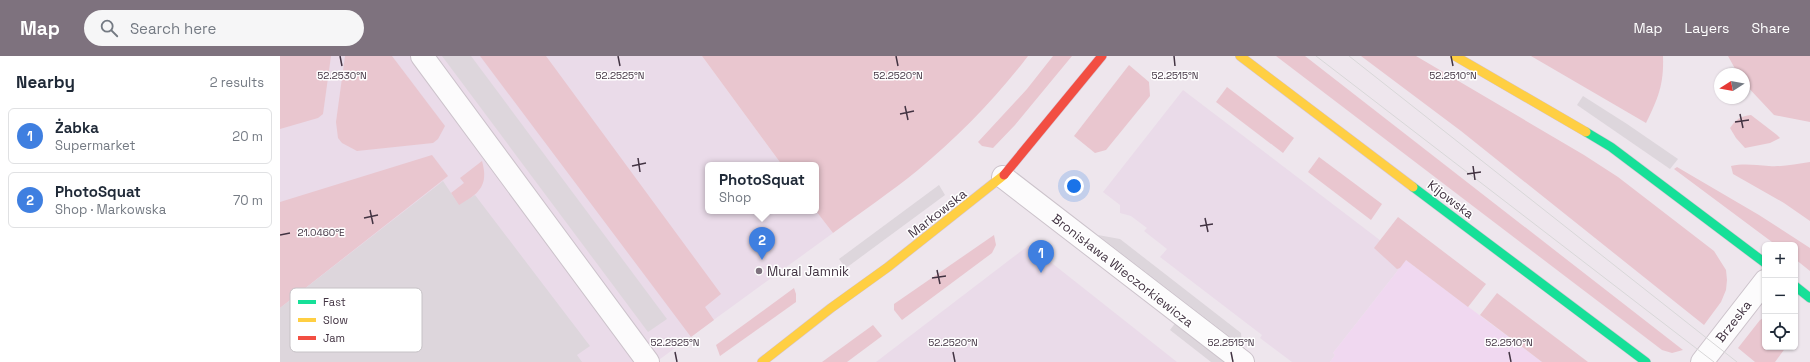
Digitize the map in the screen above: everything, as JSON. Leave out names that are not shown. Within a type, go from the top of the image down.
[{"type":"street","points":[[422,56],[648,362]]},
{"type":"street","name":"Markowska","points":[[762,362],[831,308],[888,268],[1003,177],[1102,56]]},
{"type":"street","name":"Kijowska","points":[[1240,56],[1646,362]]},
{"type":"street","points":[[1455,56],[1611,147],[1762,261]]},
{"type":"street","name":"Bronisława Wieczorkiewicza","points":[[1003,177],[1243,362]]},
{"type":"street","name":"Brzeska","points":[[1702,362],[1762,284]]},
{"type":"street","points":[[1798,288],[1810,298]]},
{"type":"shaded area","points":[[280,56],[702,56],[780,162],[705,162],[705,214],[818,214],[833,233],[656,362],[280,362]]},
{"type":"shaded area","points":[[280,56],[331,56],[323,114],[318,118],[280,129]]},
{"type":"shaded area","points":[[345,56],[392,56],[445,126],[438,139],[433,143],[357,151],[342,143],[338,138],[336,122]]},
{"type":"shaded area","points":[[442,56],[471,56],[667,319],[648,332]]},
{"type":"shaded area","points":[[480,56],[546,56],[721,294],[705,307],[714,320],[691,337]]},
{"type":"shaded area","points":[[702,56],[1028,56],[990,101],[948,144],[908,178],[833,233],[818,214],[819,162],[780,162]]},
{"type":"shaded area","points":[[1053,56],[1072,56],[1015,125],[993,148],[982,146],[978,142],[1027,89]]},
{"type":"shaded area","points":[[1276,56],[1305,56],[1683,350],[1672,353],[1662,350]]},
{"type":"shaded area","points":[[1361,56],[1416,56],[1584,155],[1618,177],[1714,251],[1726,270],[1726,290],[1721,302],[1704,325],[1461,131]]},
{"type":"shaded area","points":[[1531,56],[1663,56],[1659,91],[1646,123]]},
{"type":"shaded area","points":[[1728,56],[1810,56],[1810,122],[1774,115],[1750,89],[1750,68],[1735,68]]},
{"type":"shaded area","points":[[1129,65],[1149,82],[1150,96],[1106,150],[1095,153],[1074,136]]},
{"type":"shaded area","points":[[1227,87],[1294,138],[1283,153],[1216,102]]},
{"type":"shaded area","points":[[1183,90],[1406,260],[1333,353],[1335,355],[1330,362],[1292,362],[1260,338],[1262,335],[1160,257],[1167,249],[1144,231],[1147,228],[1131,216],[1120,213],[1120,205],[1103,192]]},
{"type":"shaded area","points":[[1583,96],[1678,159],[1670,169],[1577,105]]},
{"type":"shaded area","points":[[1751,115],[1780,138],[1770,143],[1745,148],[1730,128],[1739,118]]},
{"type":"shaded area","points":[[432,155],[448,176],[305,288],[290,288],[290,300],[280,308],[280,202]]},
{"type":"shaded area","points":[[1319,157],[1382,204],[1371,220],[1308,172]]},
{"type":"shaded area","points":[[482,161],[484,177],[481,188],[477,193],[459,206],[451,193],[464,183],[460,178]]},
{"type":"shaded area","points":[[1810,162],[1810,221],[1784,203],[1733,174],[1731,166],[1745,164],[1779,166]]},
{"type":"shaded area","points":[[1677,167],[1759,215],[1810,248],[1810,271],[1798,261],[1798,242],[1772,242],[1674,169]]},
{"type":"shaded area","points":[[443,181],[459,205],[475,195],[590,346],[577,355],[582,362],[280,362],[280,308],[290,300],[290,352],[422,352],[422,288],[306,288]]},
{"type":"shaded area","points":[[939,185],[945,195],[846,268],[839,259]]},
{"type":"shaded area","points":[[1398,217],[1486,284],[1468,307],[1406,260],[1400,268],[1397,269],[1374,248]]},
{"type":"shaded area","points":[[994,235],[996,245],[992,253],[902,320],[894,310],[894,304]]},
{"type":"shaded area","points":[[1098,235],[1120,239],[1241,333],[1242,346]]},
{"type":"shaded area","points":[[1029,245],[1177,362],[876,362]]},
{"type":"shaded area","points":[[1406,260],[1542,362],[1330,362],[1335,355],[1333,353]]},
{"type":"shaded area","points":[[794,288],[796,302],[720,356],[716,345]]},
{"type":"shaded area","points":[[1497,293],[1588,362],[1542,362],[1480,315]]},
{"type":"shaded area","points":[[1762,319],[1762,350],[1784,350],[1775,362],[1755,362],[1738,348]]},
{"type":"shaded area","points":[[1176,322],[1228,362],[1211,362],[1170,330]]},
{"type":"shaded area","points":[[873,325],[882,336],[847,362],[822,362]]},
{"type":"tram line","points":[[1316,56],[1714,362]]},
{"type":"tram line","points":[[1349,56],[1737,362]]},
{"type":"traffic: fast","points":[[1586,132],[1611,147],[1762,261]]},
{"type":"traffic: fast","points":[[1413,187],[1646,362]]},
{"type":"traffic: fast","points":[[1798,288],[1810,298]]},
{"type":"traffic: slow","points":[[1240,56],[1413,187]]},
{"type":"traffic: slow","points":[[1455,56],[1586,132]]},
{"type":"traffic: slow","points":[[762,362],[831,308],[888,267],[1004,175]]},
{"type":"traffic: jam","points":[[1004,175],[1102,56]]},
{"type":"place","name":"PhotoSquat","points":[[762,260]]},
{"type":"place","name":"Mural Jamnik","points":[[759,271]]},
{"type":"place","name":"Żabka","points":[[1041,273]]}]
